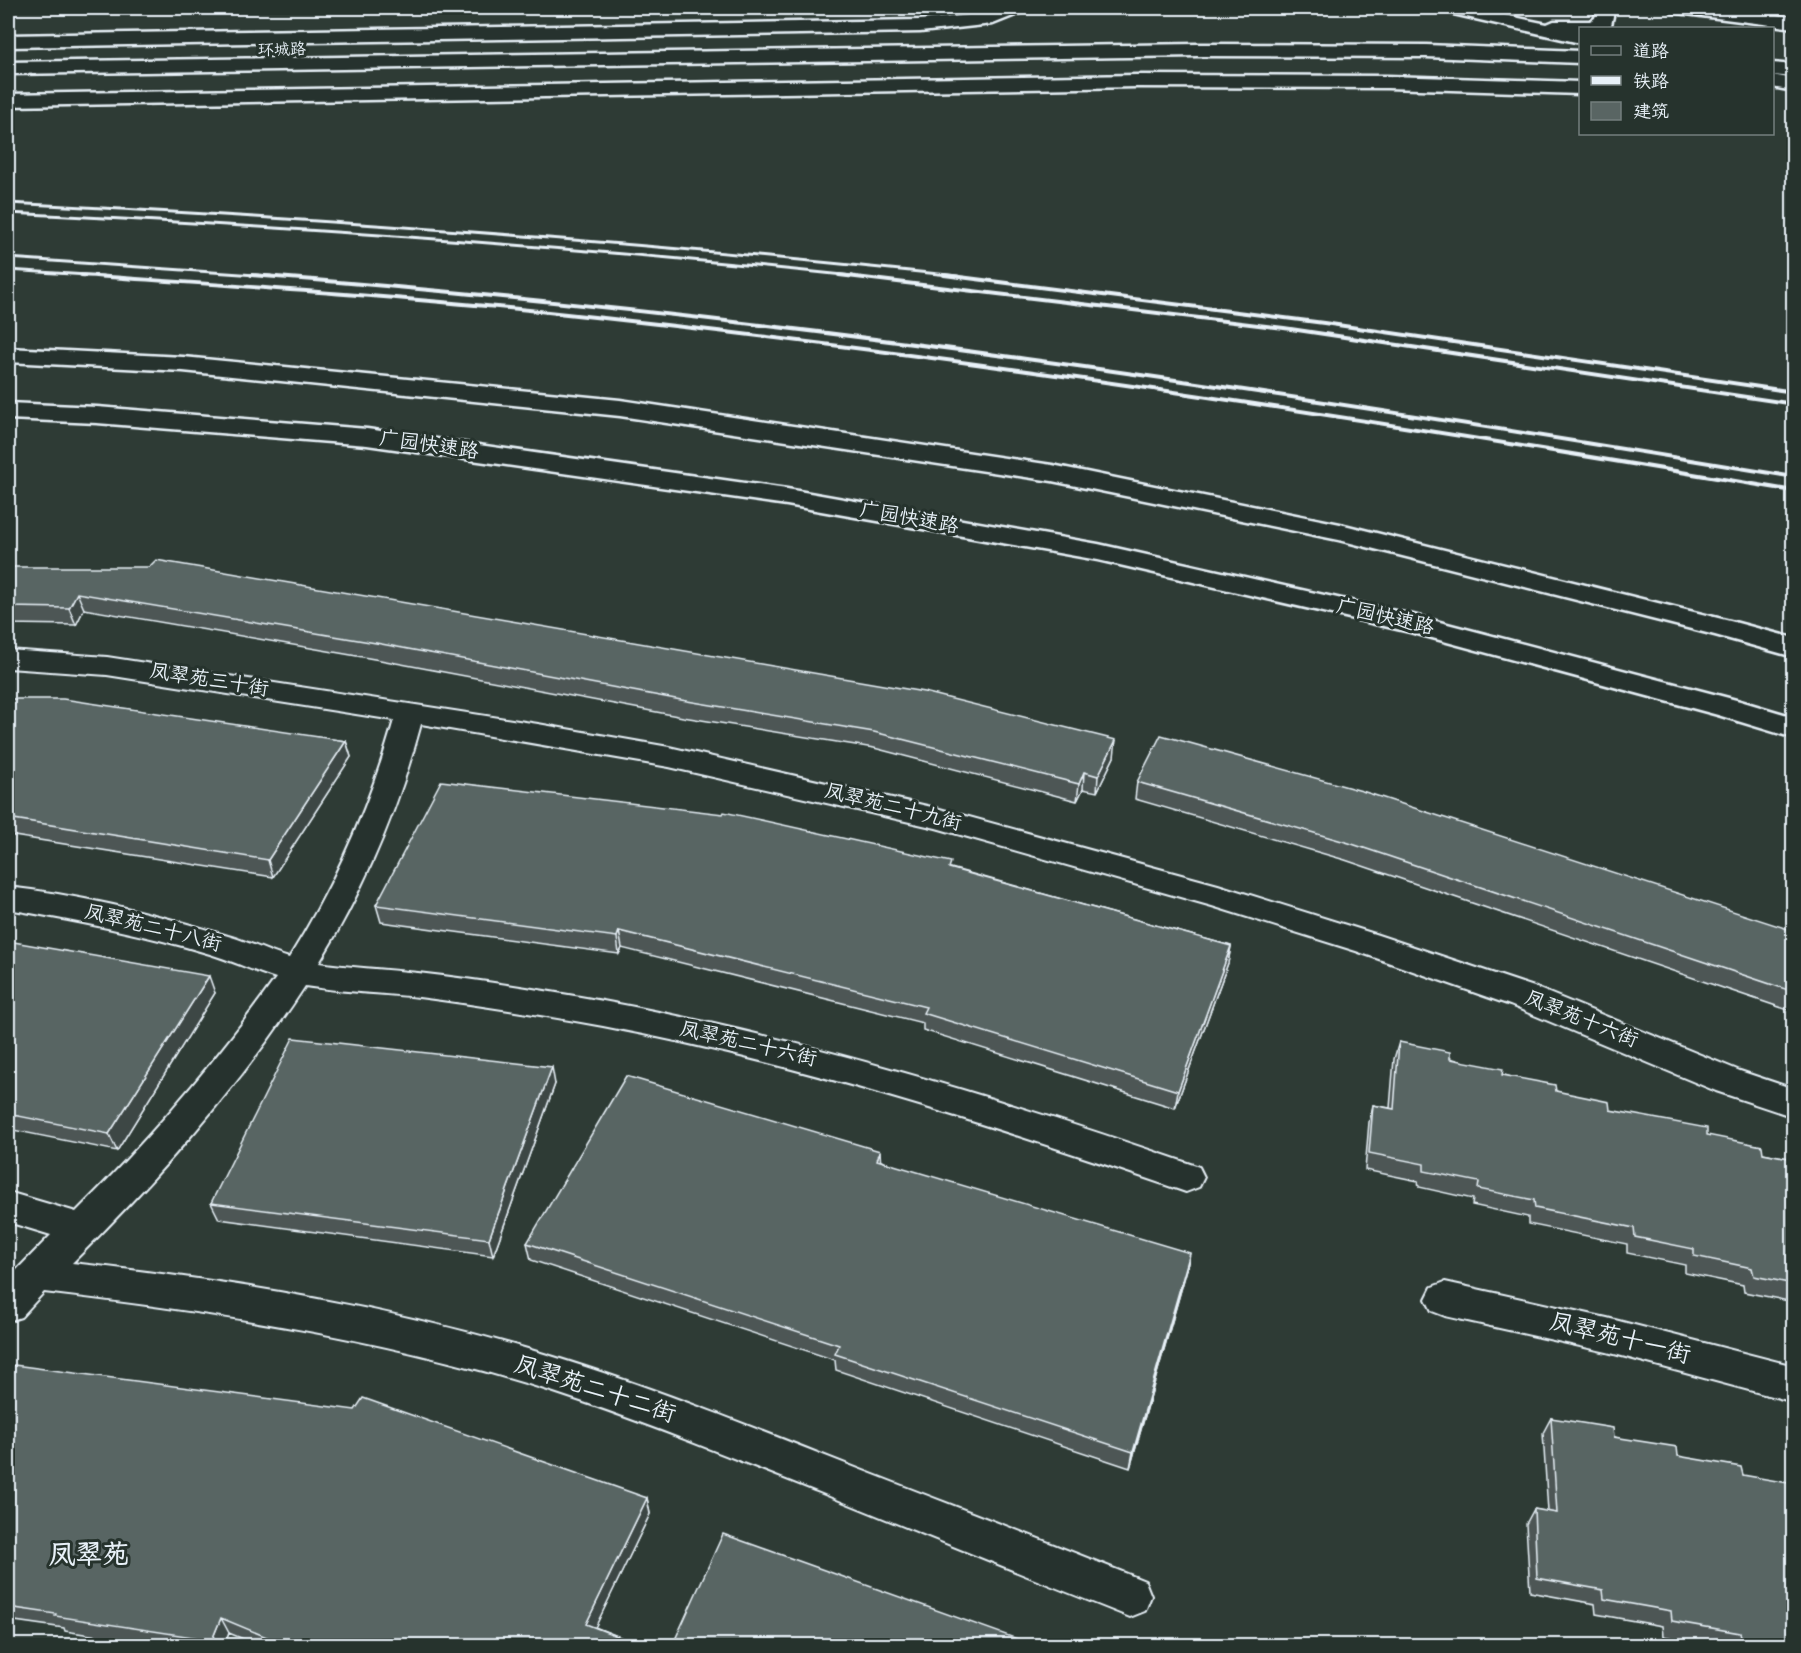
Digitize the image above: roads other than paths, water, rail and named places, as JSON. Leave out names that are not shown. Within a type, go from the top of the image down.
[{"type":"main road","points":[[8,41],[920,26],[993,18],[1017,8]]},
{"type":"main road","points":[[1449,8],[1579,37]]},
{"type":"main road","points":[[1584,27],[1604,21],[1605,12],[1599,8]]},
{"type":"main road","points":[[1678,8],[1794,23]]},
{"type":"main road","points":[[1776,8],[1794,11]]},
{"type":"main road","points":[[1537,27],[1579,28]]},
{"type":"main road","points":[[553,54],[1104,39],[1358,39],[1579,44]]},
{"type":"main road","points":[[553,54],[1198,50],[1426,51],[1579,57]]},
{"type":"main road","name":"环城路","points":[[8,54],[553,54]]},
{"type":"main road","name":"环城路","points":[[8,68],[553,54]]},
{"type":"main road","points":[[1774,55],[1794,57]]},
{"type":"main road","points":[[1774,69],[1794,71]]},
{"type":"main road","points":[[8,100],[1137,81],[1387,82],[1579,88]]},
{"type":"main road","points":[[1774,81],[1794,85]]},
{"type":"main road","points":[[1774,99],[1794,101]]},
{"type":"main road","points":[[8,355],[183,364],[620,408],[1052,473],[1340,532],[1724,628],[1794,648]]},
{"type":"main road","name":"广园快速路","points":[[8,411],[97,415],[367,437],[810,501],[1098,552],[1390,619],[1729,708],[1794,728]]},
{"type":"lane","name":"凤翠苑三十街","points":[[8,659],[107,666],[410,711]]},
{"type":"lane","name":"凤翠苑二十九街","points":[[410,711],[669,757],[936,818],[1218,896],[1367,943]]},
{"type":"lane","points":[[8,1305],[35,1275],[117,1195],[187,1117],[247,1043],[296,972],[339,901],[371,834],[395,770],[410,711]]},
{"type":"lane","name":"凤翠苑二十八街","points":[[8,898],[149,925],[224,946],[296,972]]},
{"type":"lane","name":"凤翠苑十六街","points":[[1367,943],[1522,996],[1728,1081],[1794,1103]]},
{"type":"lane","name":"凤翠苑二十六街","points":[[296,972],[419,985],[543,1003],[666,1026],[791,1054],[942,1096],[1051,1130],[1186,1178]]},
{"type":"lane","points":[[8,1207],[82,1229]]},
{"type":"lane","name":"凤翠苑二十二街","points":[[35,1275],[170,1290],[303,1312],[436,1342],[552,1374],[668,1413],[1131,1596]]},
{"type":"lane","name":"凤翠苑十一街","points":[[1444,1299],[1607,1335],[1794,1384]]},
{"type":"railway","points":[[8,203],[246,216],[483,233],[721,252],[958,276]]},
{"type":"railway","points":[[8,213],[431,238],[642,255],[853,276]]},
{"type":"railway","points":[[8,258],[271,276]]},
{"type":"railway","points":[[8,270],[103,276]]},
{"type":"railway","points":[[81,275],[490,306],[705,329],[1017,370],[1328,415],[1794,491]]},
{"type":"railway","points":[[251,275],[445,291],[639,311],[1025,359],[1410,415],[1794,477]]},
{"type":"railway","points":[[839,275],[1284,328],[1794,404]]},
{"type":"railway","points":[[944,275],[1324,323],[1794,392]]},
{"type":"district","name":"凤翠苑","points":[[89,1555]]}]
